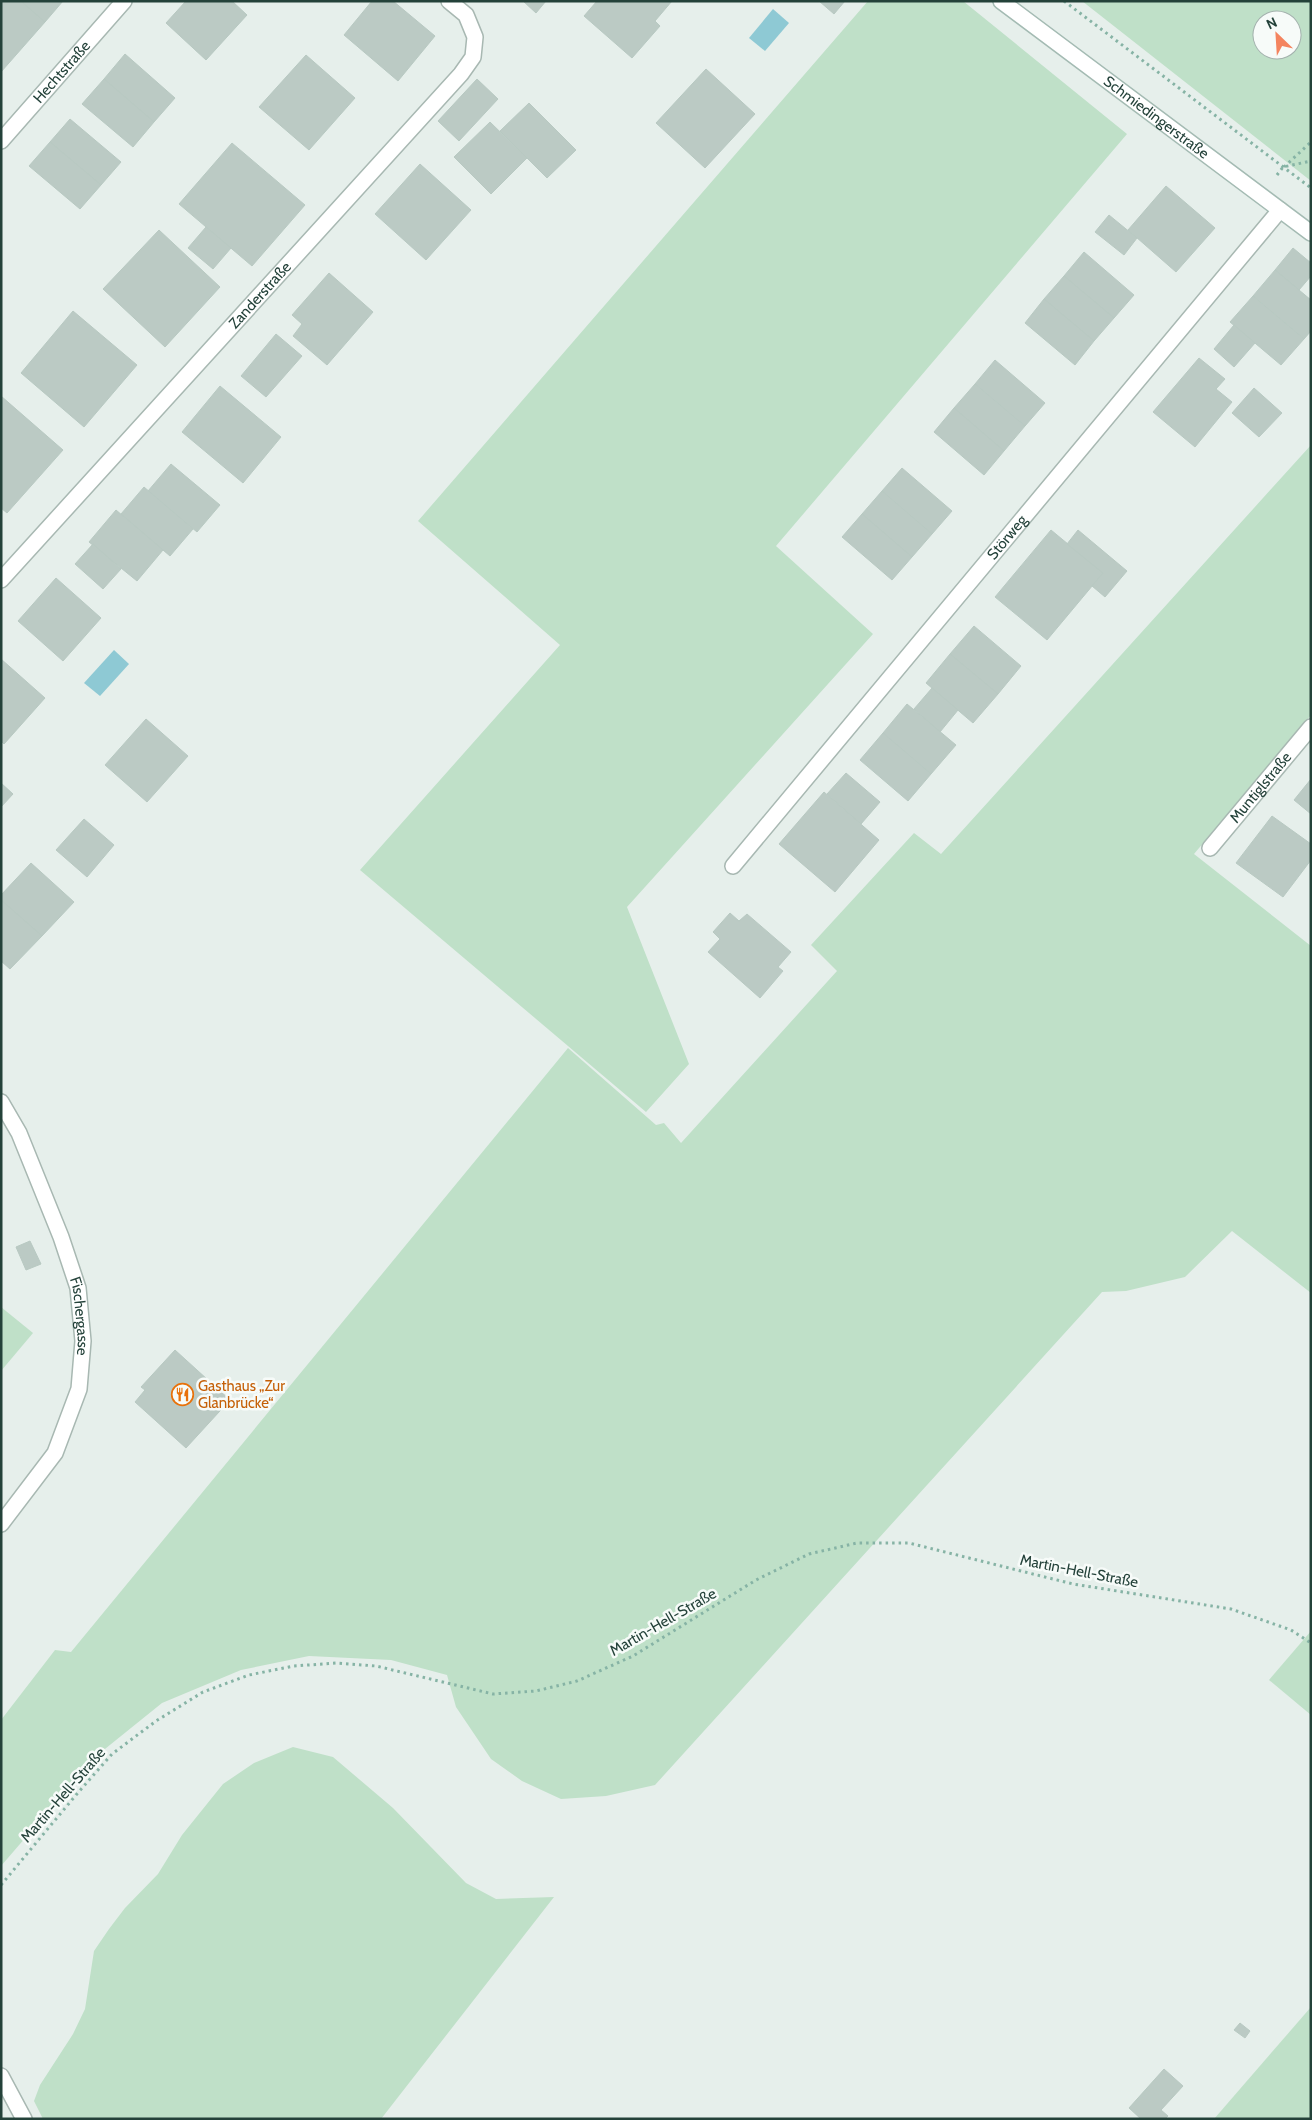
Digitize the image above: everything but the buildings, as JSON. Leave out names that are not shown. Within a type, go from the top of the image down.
[{"type":"street","name":"Hechtstraße","points":[[1,142],[124,1]]},
{"type":"street","name":"Zanderstraße","points":[[1,580],[461,74],[473,58],[475,37],[466,15],[449,1]]},
{"type":"street","name":"Schmiedingerstraße","points":[[1002,1],[1311,233]]},
{"type":"street","name":"Störweg","points":[[733,866],[1280,210]]},
{"type":"street","name":"Muntiglstraße","points":[[1210,848],[1311,727]]},
{"type":"street","name":"Fischergasse","points":[[1,1102],[18,1133],[61,1237],[78,1288],[83,1341],[79,1389],[55,1453],[1,1524]]},
{"type":"street","points":[[1,2076],[24,2119]]},
{"type":"path","points":[[1064,1],[1311,188]]},
{"type":"path","points":[[1260,194],[1283,167],[1311,142]]},
{"type":"path","points":[[1283,167],[1311,161]]},
{"type":"path","name":"Martin-Hell-Straße","points":[[1,1885],[112,1754],[156,1721],[203,1692],[249,1675],[294,1666],[336,1663],[376,1666],[493,1694],[536,1691],[577,1681],[632,1656],[756,1580],[809,1554],[857,1543],[908,1543],[1072,1584],[1231,1609],[1291,1630],[1311,1643]]},
{"type":"green space","points":[[868,1],[963,1],[1127,134],[776,546],[873,634],[627,907],[689,1064],[646,1112],[360,870],[560,645],[418,521]]},
{"type":"green space","points":[[1082,1],[1311,1],[1311,181]]},
{"type":"green space","points":[[1311,445],[1311,715],[1194,854],[1311,946],[1311,1293],[1232,1231],[1185,1277],[1126,1291],[1102,1292],[655,1785],[606,1796],[561,1799],[522,1781],[491,1759],[456,1707],[447,1675],[391,1660],[309,1656],[241,1670],[162,1703],[95,1757],[1,1866],[1,1720],[55,1650],[71,1652],[568,1048],[656,1125],[664,1123],[681,1143],[837,971],[811,945],[914,833],[941,854]]},
{"type":"green space","points":[[1,1307],[33,1333],[1,1371]]},
{"type":"green space","points":[[1311,1631],[1311,1715],[1269,1680]]},
{"type":"green space","points":[[293,1747],[333,1757],[393,1808],[466,1883],[496,1899],[554,1897],[381,2119],[43,2119],[34,2101],[40,2085],[73,2034],[85,2009],[94,1951],[125,1908],[158,1874],[182,1835],[223,1784],[254,1763]]},
{"type":"green space","points":[[1311,2007],[1311,2119],[1214,2119]]},
{"type":"water","points":[[773,9],[789,23],[765,51],[749,38]]},
{"type":"water","points":[[114,650],[129,664],[100,696],[84,683]]},
{"type":"place","name":"Gasthaus „Zur Glanbrücke“","points":[[182,1395]]}]
